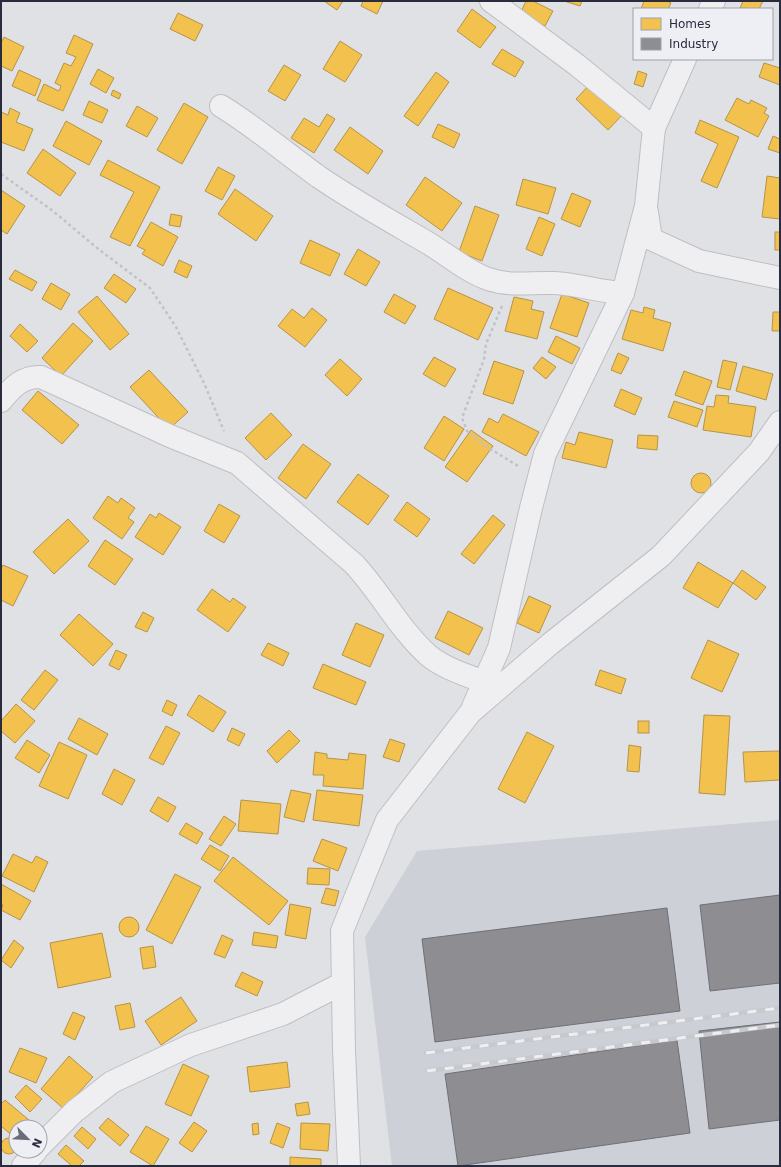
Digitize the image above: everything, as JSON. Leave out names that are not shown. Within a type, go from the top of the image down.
[{"type":"street","points":[[491,1],[577,65],[654,128]]},
{"type":"street","points":[[470,713],[499,648],[545,454],[623,293],[646,206],[654,128],[685,60]]},
{"type":"street","points":[[221,106],[248,122],[320,177],[438,249],[466,268],[486,278],[507,284],[554,283],[576,285],[601,292],[623,293]]},
{"type":"street","points":[[646,206],[651,239],[699,261],[780,278]]},
{"type":"street","points":[[1,401],[22,380],[31,376],[41,377],[170,436],[237,462],[354,564],[370,581],[384,604],[429,656],[448,667],[484,682]]},
{"type":"street","points":[[349,1166],[344,1050],[342,931],[387,820],[470,713],[550,644],[661,556],[759,452],[780,422]]},
{"type":"street","points":[[48,1138],[74,1111],[112,1082],[191,1045],[283,1014],[343,983]]},
{"type":"path","points":[[1,174],[53,211],[97,248],[150,288],[176,327],[204,383],[237,462]]},
{"type":"path","points":[[507,284],[506,296],[486,344],[484,359],[462,418],[467,431],[484,445],[539,478]]},
{"type":"shaded area","points":[[780,820],[780,1166],[392,1166],[365,937],[417,851]]},
{"type":"building: Homes","points":[[324,1],[343,1],[337,10]]},
{"type":"building: Homes","points":[[363,1],[383,1],[377,14],[361,6]]},
{"type":"building: Homes","points":[[526,1],[533,1],[553,11],[545,26],[520,14]]},
{"type":"building: Homes","points":[[564,1],[582,1],[580,6]]},
{"type":"building: Homes","points":[[644,1],[667,1],[671,3],[668,8],[641,8]]},
{"type":"building: Homes","points":[[743,1],[763,1],[760,8],[740,8]]},
{"type":"building: Homes","points":[[472,9],[496,27],[480,48],[457,31]]},
{"type":"building: Homes","points":[[178,13],[203,25],[195,41],[170,29]]},
{"type":"building: Homes","points":[[74,35],[93,44],[63,111],[37,100],[44,84],[59,91],[61,86],[55,83],[64,63],[71,66],[76,57],[66,53]]},
{"type":"building: Homes","points":[[4,37],[24,47],[12,71],[1,66],[1,43]]},
{"type":"building: Homes","points":[[340,41],[362,55],[345,82],[323,69]]},
{"type":"building: Homes","points":[[502,49],[524,62],[515,77],[492,64]]},
{"type":"building: Homes","points":[[764,63],[780,68],[780,85],[759,77]]},
{"type":"building: Homes","points":[[284,65],[301,75],[285,101],[268,91]]},
{"type":"building: Homes","points":[[98,69],[114,78],[106,93],[90,84]]},
{"type":"building: Homes","points":[[19,70],[41,80],[35,96],[12,86]]},
{"type":"building: Homes","points":[[638,71],[647,74],[643,87],[634,84]]},
{"type":"building: Homes","points":[[436,72],[449,82],[418,126],[404,116]]},
{"type":"building: Homes","points":[[591,83],[623,114],[608,130],[576,99]]},
{"type":"building: Homes","points":[[113,90],[121,94],[119,99],[111,95]]},
{"type":"building: Homes","points":[[737,98],[749,104],[751,100],[767,108],[764,113],[769,116],[758,137],[725,120]]},
{"type":"building: Homes","points":[[89,101],[108,110],[102,123],[83,115]]},
{"type":"building: Homes","points":[[184,103],[208,117],[182,164],[157,150]]},
{"type":"building: Homes","points":[[137,106],[158,118],[147,137],[126,126]]},
{"type":"building: Homes","points":[[10,108],[20,113],[16,122],[33,129],[24,151],[1,142],[1,112],[8,115]]},
{"type":"building: Homes","points":[[327,114],[335,119],[314,153],[291,138],[304,118],[319,127]]},
{"type":"building: Homes","points":[[700,120],[739,137],[717,188],[701,181],[718,144],[695,133]]},
{"type":"building: Homes","points":[[66,121],[102,141],[89,165],[53,146]]},
{"type":"building: Homes","points":[[438,124],[460,134],[454,148],[432,137]]},
{"type":"building: Homes","points":[[350,127],[383,151],[368,174],[334,150]]},
{"type":"building: Homes","points":[[773,136],[780,139],[780,153],[768,149]]},
{"type":"building: Homes","points":[[43,149],[76,173],[60,196],[27,173]]},
{"type":"building: Homes","points":[[108,160],[160,187],[130,246],[110,237],[134,192],[100,175]]},
{"type":"building: Homes","points":[[218,167],[235,176],[222,200],[205,191]]},
{"type":"building: Homes","points":[[767,176],[780,178],[780,219],[762,217]]},
{"type":"building: Homes","points":[[425,177],[462,203],[442,231],[406,205]]},
{"type":"building: Homes","points":[[523,179],[556,188],[548,214],[516,205]]},
{"type":"building: Homes","points":[[235,189],[273,216],[256,241],[218,214]]},
{"type":"building: Homes","points":[[1,190],[25,206],[7,234],[1,230]]},
{"type":"building: Homes","points":[[572,193],[591,201],[580,227],[561,219]]},
{"type":"building: Homes","points":[[475,206],[499,215],[482,261],[459,252]]},
{"type":"building: Homes","points":[[171,214],[182,216],[180,227],[169,225]]},
{"type":"building: Homes","points":[[539,217],[555,224],[542,256],[526,249]]},
{"type":"building: Homes","points":[[151,222],[178,237],[163,266],[142,254],[145,250],[137,246]]},
{"type":"building: Homes","points":[[775,232],[780,232],[780,250],[775,250]]},
{"type":"building: Homes","points":[[310,240],[340,254],[330,276],[300,263]]},
{"type":"building: Homes","points":[[358,249],[380,262],[366,286],[344,274]]},
{"type":"building: Homes","points":[[179,260],[192,266],[187,278],[174,272]]},
{"type":"building: Homes","points":[[15,270],[37,282],[32,291],[9,279]]},
{"type":"building: Homes","points":[[114,274],[136,289],[126,303],[104,288]]},
{"type":"building: Homes","points":[[51,283],[70,294],[61,310],[42,299]]},
{"type":"building: Homes","points":[[448,288],[493,308],[478,340],[434,319]]},
{"type":"building: Homes","points":[[394,294],[416,306],[405,324],[384,312]]},
{"type":"building: Homes","points":[[562,294],[589,303],[577,337],[550,328]]},
{"type":"building: Homes","points":[[97,296],[129,334],[110,350],[78,312]]},
{"type":"building: Homes","points":[[514,297],[533,301],[531,309],[544,312],[537,339],[505,331]]},
{"type":"building: Homes","points":[[644,307],[655,310],[653,318],[671,323],[663,351],[622,339],[631,310],[643,313]]},
{"type":"building: Homes","points":[[312,308],[327,320],[305,347],[278,326],[292,309],[304,318]]},
{"type":"building: Homes","points":[[773,312],[780,312],[780,331],[772,331]]},
{"type":"building: Homes","points":[[73,323],[93,341],[61,376],[42,358]]},
{"type":"building: Homes","points":[[20,324],[38,341],[27,352],[10,336]]},
{"type":"building: Homes","points":[[556,336],[580,348],[572,364],[548,352]]},
{"type":"building: Homes","points":[[618,353],[629,358],[621,374],[611,370]]},
{"type":"building: Homes","points":[[434,357],[456,369],[445,387],[423,374]]},
{"type":"building: Homes","points":[[542,357],[556,367],[546,379],[533,368]]},
{"type":"building: Homes","points":[[340,359],[362,379],[347,396],[325,375]]},
{"type":"building: Homes","points":[[723,360],[737,363],[730,390],[717,387]]},
{"type":"building: Homes","points":[[494,361],[524,371],[513,404],[483,394]]},
{"type":"building: Homes","points":[[743,366],[773,374],[766,400],[736,391]]},
{"type":"building: Homes","points":[[149,370],[188,412],[169,429],[130,387]]},
{"type":"building: Homes","points":[[684,371],[712,381],[703,405],[675,395]]},
{"type":"building: Homes","points":[[621,389],[642,398],[635,415],[614,406]]},
{"type":"building: Homes","points":[[38,391],[79,425],[62,444],[22,410]]},
{"type":"building: Homes","points":[[716,395],[729,396],[728,403],[756,407],[751,437],[703,430],[707,406],[714,407]]},
{"type":"building: Homes","points":[[674,401],[703,410],[697,427],[668,417]]},
{"type":"building: Homes","points":[[271,413],[292,435],[266,460],[245,438]]},
{"type":"building: Homes","points":[[503,414],[539,432],[526,456],[482,432],[489,418],[498,423]]},
{"type":"building: Homes","points":[[444,416],[464,429],[444,461],[424,448]]},
{"type":"building: Homes","points":[[471,430],[493,446],[467,482],[445,467]]},
{"type":"building: Homes","points":[[579,432],[613,440],[606,468],[562,458],[566,442],[575,445]]},
{"type":"building: Homes","points":[[638,435],[658,436],[657,450],[637,448]]},
{"type":"building: Homes","points":[[303,444],[331,464],[306,499],[278,478]]},
{"type":"building: Homes","points":[[701,473],[708,476],[711,483],[708,490],[701,493],[694,490],[691,483],[694,476]]},
{"type":"building: Homes","points":[[358,474],[389,496],[368,525],[337,502]]},
{"type":"building: Homes","points":[[108,496],[118,503],[121,498],[135,508],[128,518],[134,522],[122,539],[93,518]]},
{"type":"building: Homes","points":[[407,502],[430,519],[417,537],[394,520]]},
{"type":"building: Homes","points":[[219,504],[240,516],[224,543],[204,531]]},
{"type":"building: Homes","points":[[159,513],[181,527],[163,555],[135,537],[150,514],[156,518]]},
{"type":"building: Homes","points":[[493,515],[505,525],[474,564],[461,554]]},
{"type":"building: Homes","points":[[68,519],[89,541],[54,574],[33,552]]},
{"type":"building: Homes","points":[[105,540],[133,559],[115,585],[88,566]]},
{"type":"building: Homes","points":[[698,562],[733,583],[718,608],[683,588]]},
{"type":"building: Homes","points":[[3,565],[28,576],[13,606],[1,600],[1,569]]},
{"type":"building: Homes","points":[[742,570],[766,587],[756,600],[733,583]]},
{"type":"building: Homes","points":[[212,589],[230,602],[233,598],[246,607],[228,632],[197,610]]},
{"type":"building: Homes","points":[[529,596],[551,606],[539,633],[517,623]]},
{"type":"building: Homes","points":[[448,611],[483,628],[469,655],[435,638]]},
{"type":"building: Homes","points":[[143,612],[154,618],[147,632],[135,627]]},
{"type":"building: Homes","points":[[79,614],[113,644],[93,666],[60,635]]},
{"type":"building: Homes","points":[[356,623],[384,635],[370,667],[342,655]]},
{"type":"building: Homes","points":[[708,640],[739,654],[722,692],[691,678]]},
{"type":"building: Homes","points":[[268,643],[289,653],[283,666],[261,655]]},
{"type":"building: Homes","points":[[116,650],[127,655],[119,670],[109,665]]},
{"type":"building: Homes","points":[[323,664],[366,682],[356,705],[313,688]]},
{"type":"building: Homes","points":[[45,670],[58,680],[34,710],[21,700]]},
{"type":"building: Homes","points":[[600,670],[626,679],[621,694],[595,685]]},
{"type":"building: Homes","points":[[199,695],[226,712],[213,732],[187,715]]},
{"type":"building: Homes","points":[[167,700],[177,705],[172,716],[162,711]]},
{"type":"building: Homes","points":[[16,704],[35,721],[15,743],[1,731],[1,721]]},
{"type":"building: Homes","points":[[704,715],[730,716],[725,795],[699,793]]},
{"type":"building: Homes","points":[[79,718],[108,734],[97,755],[68,739]]},
{"type":"building: Homes","points":[[638,721],[649,721],[649,733],[638,733]]},
{"type":"building: Homes","points":[[166,726],[180,733],[163,765],[149,758]]},
{"type":"building: Homes","points":[[232,728],[245,734],[239,746],[227,740]]},
{"type":"building: Homes","points":[[289,730],[300,741],[277,763],[267,751]]},
{"type":"building: Homes","points":[[527,732],[554,746],[525,803],[498,789]]},
{"type":"building: Homes","points":[[390,739],[405,744],[399,762],[383,757]]},
{"type":"building: Homes","points":[[27,740],[50,755],[39,773],[15,758]]},
{"type":"building: Homes","points":[[59,742],[87,755],[68,799],[39,786]]},
{"type":"building: Homes","points":[[629,745],[641,747],[639,772],[627,771]]},
{"type":"building: Homes","points":[[780,751],[780,780],[745,782],[743,752]]},
{"type":"building: Homes","points":[[315,752],[327,754],[327,758],[348,760],[349,753],[366,755],[363,789],[323,786],[324,775],[313,775]]},
{"type":"building: Homes","points":[[114,769],[135,780],[122,805],[102,794]]},
{"type":"building: Homes","points":[[291,790],[311,794],[304,822],[284,817]]},
{"type":"building: Homes","points":[[317,790],[363,795],[359,826],[313,820]]},
{"type":"building: Homes","points":[[158,797],[176,807],[168,822],[150,811]]},
{"type":"building: Homes","points":[[241,800],[281,804],[278,834],[238,831]]},
{"type":"building: Homes","points":[[224,816],[236,824],[221,846],[209,839]]},
{"type":"building: Homes","points":[[186,823],[203,833],[197,844],[179,834]]},
{"type":"building: Homes","points":[[322,839],[347,848],[338,871],[313,861]]},
{"type":"building: Homes","points":[[210,845],[229,856],[220,871],[201,859]]},
{"type":"building: Homes","points":[[13,854],[32,863],[36,856],[48,862],[34,892],[2,876]]},
{"type":"building: Homes","points":[[233,857],[288,901],[269,925],[214,881]]},
{"type":"building: Homes","points":[[308,868],[330,869],[329,885],[307,884]]},
{"type":"building: Homes","points":[[175,874],[201,887],[172,944],[146,930]]},
{"type":"building: Homes","points":[[1,884],[31,901],[20,920],[1,910],[3,905],[1,904]]},
{"type":"building: Homes","points":[[326,888],[339,891],[335,906],[321,903]]},
{"type":"building: Homes","points":[[290,904],[311,908],[306,939],[285,935]]},
{"type":"building: Homes","points":[[129,917],[136,920],[139,927],[136,934],[129,937],[122,934],[119,927],[122,920]]},
{"type":"building: Homes","points":[[254,932],[278,936],[276,948],[252,945]]},
{"type":"building: Homes","points":[[102,933],[111,977],[58,988],[50,943]]},
{"type":"building: Homes","points":[[222,935],[233,940],[225,958],[214,954]]},
{"type":"building: Homes","points":[[14,940],[24,948],[11,968],[1,960]]},
{"type":"building: Homes","points":[[153,946],[156,967],[143,969],[140,948]]},
{"type":"building: Homes","points":[[242,972],[263,982],[257,996],[235,986]]},
{"type":"building: Homes","points":[[181,997],[197,1021],[161,1045],[145,1021]]},
{"type":"building: Homes","points":[[130,1003],[135,1027],[120,1030],[115,1006]]},
{"type":"building: Homes","points":[[73,1012],[85,1017],[75,1040],[63,1034]]},
{"type":"building: Homes","points":[[20,1048],[47,1058],[36,1083],[9,1072]]},
{"type":"building: Homes","points":[[69,1056],[93,1077],[64,1109],[41,1089]]},
{"type":"building: Homes","points":[[287,1062],[290,1087],[250,1092],[247,1067]]},
{"type":"building: Homes","points":[[183,1064],[209,1076],[191,1116],[165,1104]]},
{"type":"building: Homes","points":[[26,1085],[42,1099],[30,1112],[15,1097]]},
{"type":"building: Homes","points":[[5,1100],[28,1119],[8,1119],[8,1132],[1,1126],[1,1104]]},
{"type":"building: Homes","points":[[308,1102],[310,1114],[297,1116],[295,1104]]},
{"type":"building: Homes","points":[[108,1118],[129,1135],[120,1146],[99,1128]]},
{"type":"building: Homes","points":[[194,1122],[207,1131],[192,1152],[179,1143]]},
{"type":"building: Homes","points":[[258,1123],[259,1134],[253,1135],[252,1124]]},
{"type":"building: Homes","points":[[277,1123],[290,1128],[283,1148],[270,1143]]},
{"type":"building: Homes","points":[[301,1123],[330,1124],[328,1151],[300,1149]]},
{"type":"building: Homes","points":[[146,1126],[169,1139],[153,1166],[130,1152]]},
{"type":"building: Homes","points":[[82,1127],[96,1139],[88,1149],[74,1136]]},
{"type":"building: Homes","points":[[8,1138],[8,1154],[3,1152],[1,1149],[1,1143]]},
{"type":"building: Homes","points":[[66,1145],[84,1161],[79,1166],[72,1166],[58,1154]]},
{"type":"building: Homes","points":[[290,1157],[321,1159],[321,1166],[290,1166]]},
{"type":"building: Industry","points":[[780,895],[780,983],[710,991],[700,905]]},
{"type":"building: Industry","points":[[667,908],[680,1011],[435,1042],[422,939]]},
{"type":"building: Industry","points":[[780,1022],[780,1120],[709,1129],[699,1031]]},
{"type":"building: Industry","points":[[677,1040],[690,1133],[458,1166],[445,1074]]},
{"type":"railway","points":[[426,1053],[780,1008]]},
{"type":"railway","points":[[427,1071],[780,1025]]}]
